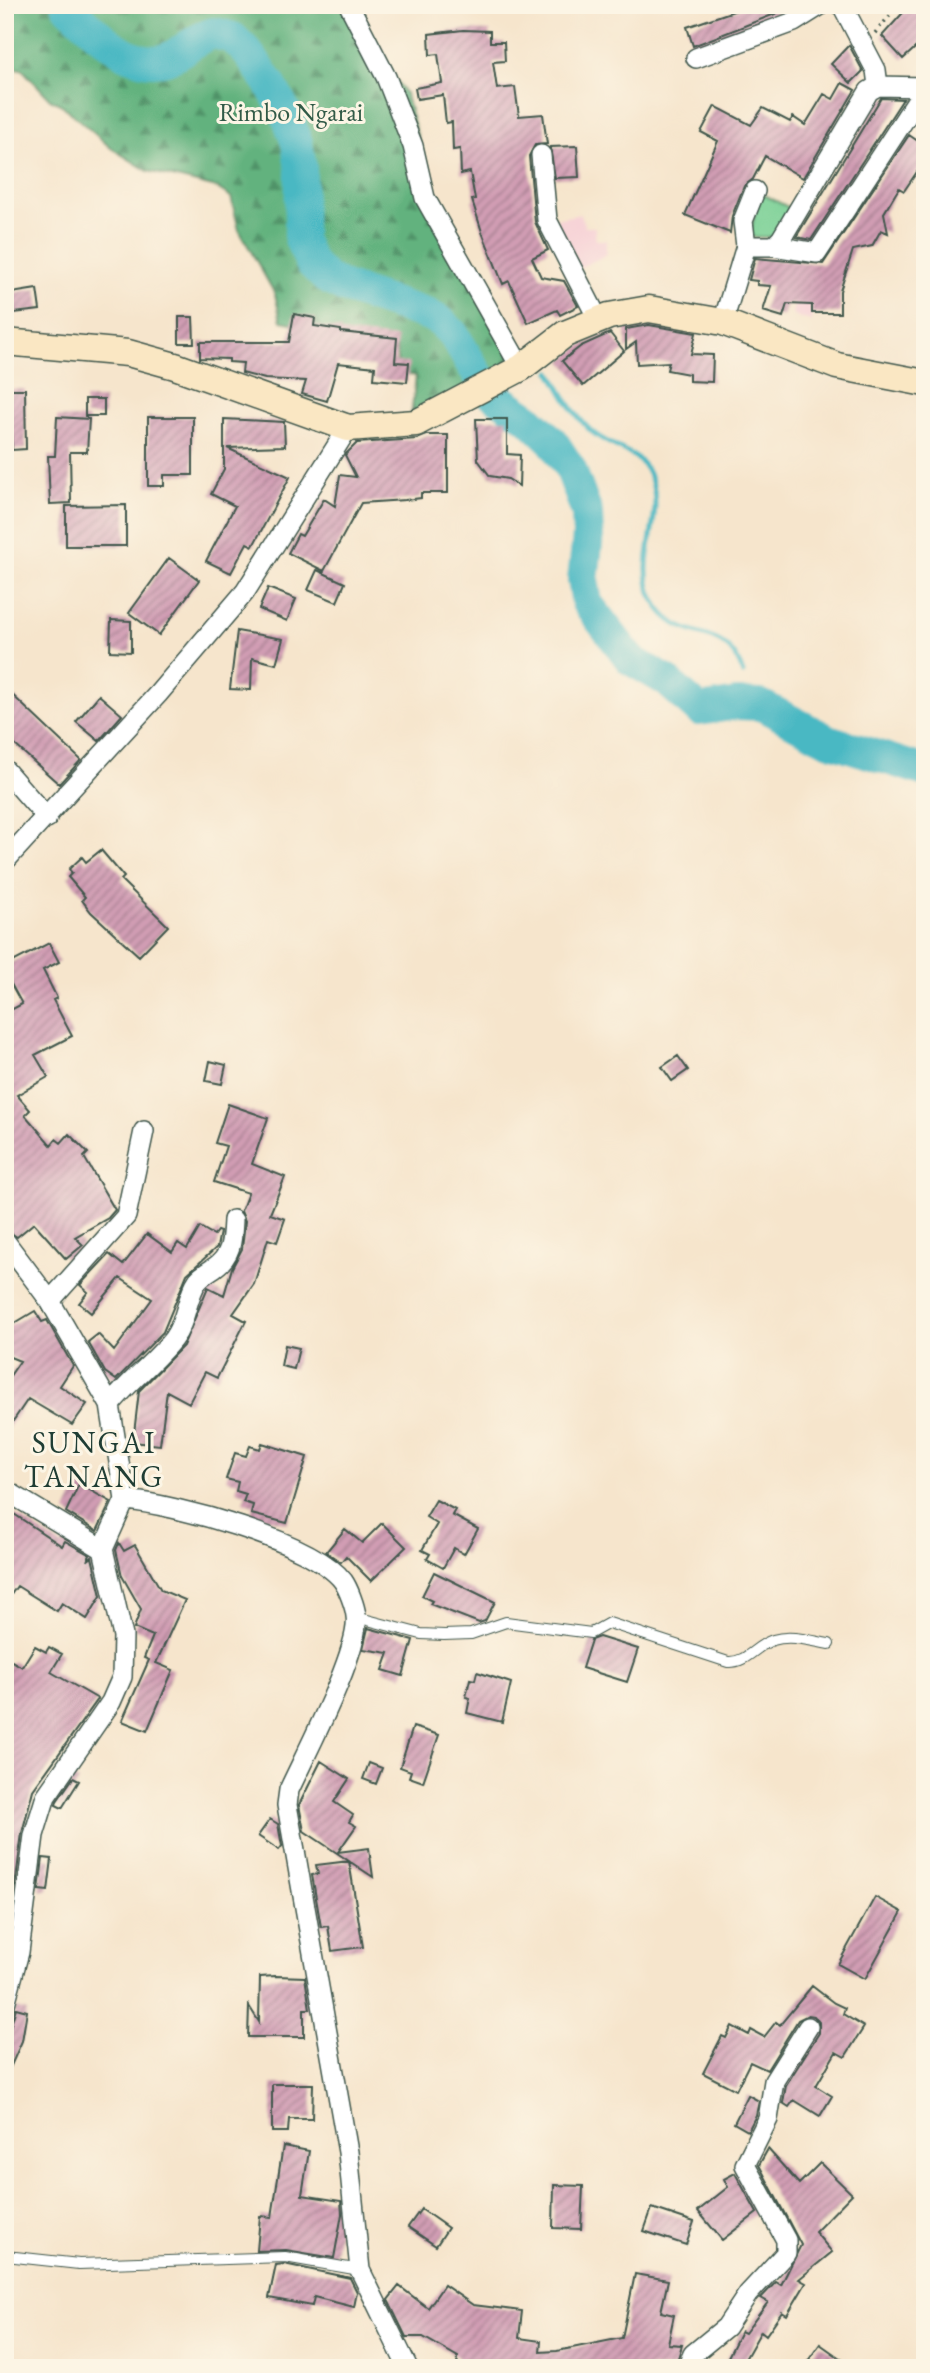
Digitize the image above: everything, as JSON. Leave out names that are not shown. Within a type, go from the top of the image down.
[{"type":"main road","points":[[5,342],[128,354],[188,370],[348,428],[415,423],[520,368],[565,334],[599,321],[649,309],[723,322],[837,366],[925,383]]},
{"type":"street","points":[[349,5],[386,76],[413,146],[425,198],[520,368]]},
{"type":"street","points":[[696,58],[794,22],[821,5]]},
{"type":"street","points":[[842,5],[876,71],[878,86]]},
{"type":"street","points":[[774,246],[781,239],[869,91],[878,86],[925,87]]},
{"type":"street","points":[[746,246],[774,246],[817,253],[925,87]]},
{"type":"street","points":[[541,155],[547,220],[599,321]]},
{"type":"street","points":[[723,322],[746,246],[743,221],[755,191]]},
{"type":"street","points":[[5,861],[47,818],[245,592],[348,428]]},
{"type":"street","points":[[5,769],[47,818]]},
{"type":"street","points":[[50,1301],[126,1216],[144,1131]]},
{"type":"street","points":[[110,1405],[127,1382],[173,1338],[188,1311],[190,1297],[198,1280],[226,1258],[232,1241],[233,1220]]},
{"type":"street","points":[[5,1241],[50,1301],[110,1405],[125,1500],[103,1549],[122,1636],[122,1676],[111,1702],[46,1796],[34,1835],[19,1952],[5,2004]]},
{"type":"street","points":[[5,1490],[103,1549]]},
{"type":"street","points":[[125,1500],[155,1502],[211,1518],[287,1545],[322,1562],[343,1581],[356,1617],[345,1669],[289,1790],[287,1805],[348,2152],[360,2270],[408,2368]]},
{"type":"street","points":[[687,2368],[692,2354],[726,2327],[748,2294],[786,2253],[786,2240],[745,2165],[768,2119],[774,2081],[808,2027]]},
{"type":"lane","points":[[356,1617],[432,1635],[471,1634],[506,1622],[591,1633],[610,1623],[728,1662],[746,1658],[761,1645],[784,1637],[829,1644]]},
{"type":"lane","points":[[6,2256],[79,2264],[285,2257],[360,2270]]},
{"type":"path","points":[[863,44],[899,5]]},
{"type":"shaded area","points":[[581,214],[585,227],[595,227],[596,240],[606,240],[606,255],[577,269],[555,219]]},
{"type":"shaded area","points":[[812,290],[811,321],[792,315],[794,304]]},
{"type":"green space","name":"Rimbo Ngarai","points":[[5,5],[254,5],[260,12],[287,9],[287,5],[342,5],[405,93],[429,177],[463,259],[521,349],[557,352],[409,433],[416,376],[398,372],[396,344],[281,321],[275,294],[239,230],[231,197],[217,188],[148,171],[111,148],[62,105],[50,99],[22,69],[5,67]]},
{"type":"green space","points":[[760,193],[792,209],[778,237],[749,237]]},
{"type":"building","points":[[751,5],[798,5],[693,46],[687,27]]},
{"type":"building","points":[[910,5],[925,5],[925,39],[903,59],[882,36]]},
{"type":"building","points":[[463,30],[490,31],[490,42],[504,42],[505,61],[493,62],[497,89],[515,87],[519,116],[543,114],[547,144],[535,145],[529,156],[535,222],[548,250],[532,258],[541,277],[564,281],[578,306],[560,315],[557,310],[528,323],[509,281],[503,284],[482,232],[472,200],[475,199],[470,172],[461,174],[460,149],[453,150],[452,122],[446,123],[443,95],[417,99],[415,88],[442,83],[438,54],[430,55],[429,34]]},
{"type":"building","points":[[849,45],[863,71],[851,83],[831,64]]},
{"type":"building","points":[[842,83],[855,90],[803,178],[765,156],[753,179],[744,186],[732,216],[730,233],[685,215],[718,141],[701,132],[715,106],[751,125],[763,108],[790,122],[793,117],[805,125],[824,94],[833,99]]},
{"type":"building","points":[[881,98],[903,99],[811,240],[796,237]]},
{"type":"building","points":[[909,135],[925,146],[925,160],[904,191],[899,188],[884,213],[888,233],[881,230],[872,246],[853,250],[840,291],[840,313],[812,313],[812,305],[787,304],[783,317],[763,311],[771,286],[757,285],[757,281],[749,280],[755,258],[823,264]]},
{"type":"building","points":[[577,146],[579,177],[555,178],[550,147]]},
{"type":"building","points":[[37,289],[40,310],[5,314],[5,294]]},
{"type":"building","points":[[294,314],[315,318],[314,326],[397,338],[395,362],[409,363],[407,382],[374,379],[375,367],[338,363],[327,401],[302,394],[306,381],[265,379],[242,373],[243,363],[229,362],[229,359],[200,358],[200,342],[289,342]]},
{"type":"building","points":[[179,317],[193,317],[194,343],[179,343]]},
{"type":"building","points":[[649,325],[696,333],[691,354],[713,355],[712,382],[689,381],[689,374],[667,370],[669,362],[637,364],[636,342],[626,349],[626,329]]},
{"type":"building","points":[[610,333],[624,351],[583,386],[562,361],[581,346]]},
{"type":"building","points":[[5,389],[25,389],[26,449],[12,450],[11,434],[5,434]]},
{"type":"building","points":[[85,399],[104,399],[104,416],[85,416]]},
{"type":"building","points":[[57,417],[89,419],[87,452],[70,452],[71,503],[50,504],[48,456],[55,456]]},
{"type":"building","points":[[148,417],[193,417],[193,475],[164,475],[164,486],[148,486]]},
{"type":"building","points":[[224,419],[284,422],[285,446],[227,448],[290,477],[253,546],[247,543],[231,573],[206,561],[235,506],[211,494],[224,469]]},
{"type":"building","points":[[476,419],[507,419],[507,454],[520,455],[519,486],[508,479],[490,476],[478,460]]},
{"type":"building","points":[[427,435],[448,435],[448,493],[421,493],[421,498],[361,503],[324,571],[288,553],[298,534],[302,536],[324,499],[335,506],[340,475],[356,477],[345,455],[357,443],[417,439]]},
{"type":"building","points":[[126,505],[126,546],[66,546],[66,506]]},
{"type":"building","points":[[169,558],[199,580],[159,635],[129,613]]},
{"type":"building","points":[[317,570],[345,583],[337,602],[308,590]]},
{"type":"building","points":[[268,588],[296,599],[287,621],[259,609]]},
{"type":"building","points":[[111,620],[131,621],[131,652],[110,651]]},
{"type":"building","points":[[237,631],[283,639],[276,664],[252,658],[251,690],[230,689]]},
{"type":"building","points":[[5,688],[81,760],[59,784],[14,744],[5,753]]},
{"type":"building","points":[[99,695],[122,715],[99,741],[76,722]]},
{"type":"building","points":[[101,850],[124,877],[121,880],[168,926],[139,956],[91,912],[82,900],[85,897],[68,877],[72,873],[69,869],[82,857],[86,862]]},
{"type":"building","points":[[49,943],[59,962],[43,970],[57,998],[53,1000],[72,1036],[35,1055],[48,1077],[17,1095],[30,1110],[25,1115],[51,1145],[56,1139],[61,1143],[69,1134],[88,1153],[84,1157],[115,1210],[108,1218],[75,1237],[83,1245],[66,1259],[34,1223],[17,1237],[5,1229],[5,1013],[22,1004],[5,973],[5,966]]},
{"type":"building","points":[[678,1056],[688,1070],[672,1081],[662,1067]]},
{"type":"building","points":[[210,1061],[226,1065],[222,1084],[206,1081]]},
{"type":"building","points":[[228,1104],[268,1118],[252,1164],[285,1177],[270,1214],[285,1219],[277,1242],[268,1239],[254,1284],[233,1314],[246,1321],[217,1378],[205,1372],[189,1403],[167,1391],[160,1445],[133,1442],[139,1391],[183,1346],[208,1287],[224,1295],[232,1268],[242,1249],[245,1221],[241,1211],[248,1193],[214,1182],[226,1146],[215,1143]]},
{"type":"building","points":[[200,1227],[214,1235],[217,1231],[220,1232],[217,1247],[187,1274],[163,1332],[116,1380],[105,1372],[88,1342],[98,1334],[114,1351],[152,1299],[120,1278],[91,1313],[79,1303],[88,1292],[80,1285],[109,1254],[123,1265],[147,1234],[172,1252],[178,1243],[187,1249]]},
{"type":"building","points":[[35,1311],[42,1322],[47,1320],[73,1366],[60,1386],[87,1404],[72,1425],[28,1399],[5,1433],[5,1383],[20,1361],[5,1355],[5,1329]]},
{"type":"building","points":[[285,1345],[299,1348],[294,1369],[281,1366]]},
{"type":"building","points":[[262,1443],[307,1457],[287,1523],[251,1514],[253,1505],[243,1502],[246,1494],[236,1491],[238,1482],[226,1479],[235,1453],[246,1456],[250,1446],[260,1449]]},
{"type":"building","points":[[79,1484],[111,1502],[97,1531],[66,1512]]},
{"type":"building","points":[[436,1500],[455,1510],[452,1515],[478,1529],[464,1554],[454,1548],[443,1568],[427,1559],[430,1554],[422,1550],[437,1524],[426,1517]]},
{"type":"building","points":[[5,1508],[62,1546],[65,1541],[90,1555],[87,1561],[92,1557],[101,1596],[87,1619],[62,1603],[57,1611],[17,1586],[5,1603]]},
{"type":"building","points":[[382,1523],[406,1547],[371,1581],[346,1556],[341,1562],[326,1552],[345,1529],[362,1543]]},
{"type":"building","points":[[119,1543],[124,1551],[135,1545],[161,1590],[185,1600],[156,1663],[173,1670],[147,1731],[122,1721],[149,1660],[144,1658],[153,1636],[134,1628],[141,1609],[122,1576],[116,1550]]},
{"type":"building","points":[[434,1572],[495,1602],[485,1621],[479,1623],[430,1604],[432,1601],[422,1596]]},
{"type":"building","points":[[368,1628],[413,1640],[403,1676],[383,1670],[389,1653],[363,1649]]},
{"type":"building","points":[[599,1637],[638,1649],[627,1682],[582,1668],[591,1640]]},
{"type":"building","points":[[35,1646],[46,1652],[49,1647],[62,1654],[51,1672],[98,1699],[33,1790],[22,1833],[15,1887],[5,1886],[5,1672],[12,1661],[22,1667]]},
{"type":"building","points":[[477,1672],[511,1683],[502,1722],[467,1713],[470,1698],[466,1697],[470,1679],[475,1680]]},
{"type":"building","points":[[413,1727],[439,1735],[423,1782],[409,1777],[411,1771],[400,1767]]},
{"type":"building","points":[[321,1761],[349,1779],[334,1802],[353,1815],[349,1822],[356,1826],[338,1852],[369,1848],[373,1877],[304,1831],[299,1805]]},
{"type":"building","points":[[369,1763],[382,1768],[376,1784],[363,1779]]},
{"type":"building","points":[[73,1778],[79,1781],[62,1808],[56,1805],[57,1801]]},
{"type":"building","points":[[270,1819],[278,1824],[282,1846],[279,1850],[258,1836]]},
{"type":"building","points":[[43,1858],[52,1859],[48,1891],[39,1890]]},
{"type":"building","points":[[349,1861],[363,1947],[332,1951],[328,1926],[321,1927],[312,1875],[318,1874],[316,1865]]},
{"type":"building","points":[[875,1897],[902,1912],[865,1979],[838,1964]]},
{"type":"building","points":[[260,1977],[305,1977],[310,2009],[304,2009],[304,2037],[248,2037],[249,2006],[259,2022]]},
{"type":"building","points":[[812,1986],[845,2008],[843,2014],[864,2027],[845,2057],[836,2052],[816,2086],[832,2096],[820,2116],[794,2100],[789,2107],[783,2103],[786,2085],[819,2033],[819,2022],[814,2016],[808,2015],[798,2020],[767,2070],[750,2062],[736,2090],[703,2073],[722,2036],[726,2038],[732,2026],[749,2035],[751,2030],[764,2037],[776,2022],[780,2025]]},
{"type":"building","points":[[16,2008],[27,2011],[22,2041],[5,2079],[5,2044]]},
{"type":"building","points":[[272,2084],[313,2084],[312,2119],[289,2119],[288,2132],[272,2132]]},
{"type":"building","points":[[748,2095],[759,2101],[748,2131],[734,2123]]},
{"type":"building","points":[[283,2146],[309,2151],[302,2195],[341,2201],[342,2214],[334,2258],[286,2250],[257,2251],[260,2216],[272,2217]]},
{"type":"building","points":[[768,2149],[799,2184],[820,2163],[852,2194],[815,2232],[832,2252],[799,2279],[806,2283],[787,2315],[782,2312],[766,2335],[761,2331],[740,2368],[726,2361],[741,2331],[745,2333],[768,2302],[761,2298],[776,2282],[781,2285],[801,2245],[759,2165]]},
{"type":"building","points":[[735,2173],[757,2213],[722,2240],[698,2211],[728,2187],[724,2179]]},
{"type":"building","points":[[554,2185],[583,2186],[581,2229],[553,2228]]},
{"type":"building","points":[[652,2208],[694,2222],[686,2245],[644,2231]]},
{"type":"building","points":[[421,2209],[448,2228],[436,2246],[408,2227]]},
{"type":"building","points":[[284,2264],[350,2278],[357,2292],[354,2307],[314,2297],[312,2306],[269,2298],[276,2265]]},
{"type":"building","points":[[635,2274],[668,2280],[661,2312],[674,2315],[668,2344],[682,2345],[675,2368],[457,2368],[458,2357],[423,2337],[406,2337],[388,2300],[399,2286],[428,2308],[444,2285],[473,2305],[522,2311],[519,2338],[541,2341],[540,2352],[557,2351],[622,2338]]},
{"type":"building","points":[[820,2344],[854,2368],[803,2368]]},
{"type":"waterway","points":[[67,5],[112,45],[139,59],[166,59],[214,33],[233,38],[247,52],[269,82],[287,115],[297,143],[301,169],[300,239],[311,263],[326,278],[344,287],[429,315],[441,322],[453,334],[488,391],[528,418],[553,442],[571,470],[587,513],[588,536],[583,580],[587,603],[631,660],[667,681],[699,710],[737,704],[761,705],[828,740],[925,771]]},
{"type":"waterway","points":[[551,372],[572,409],[589,429],[605,441],[631,454],[650,476],[655,507],[647,570],[648,585],[654,600],[677,625],[714,638],[725,645],[735,656],[743,673]]},
{"type":"district","name":"SUNGAI TANANG","points":[[94,1459]]}]
